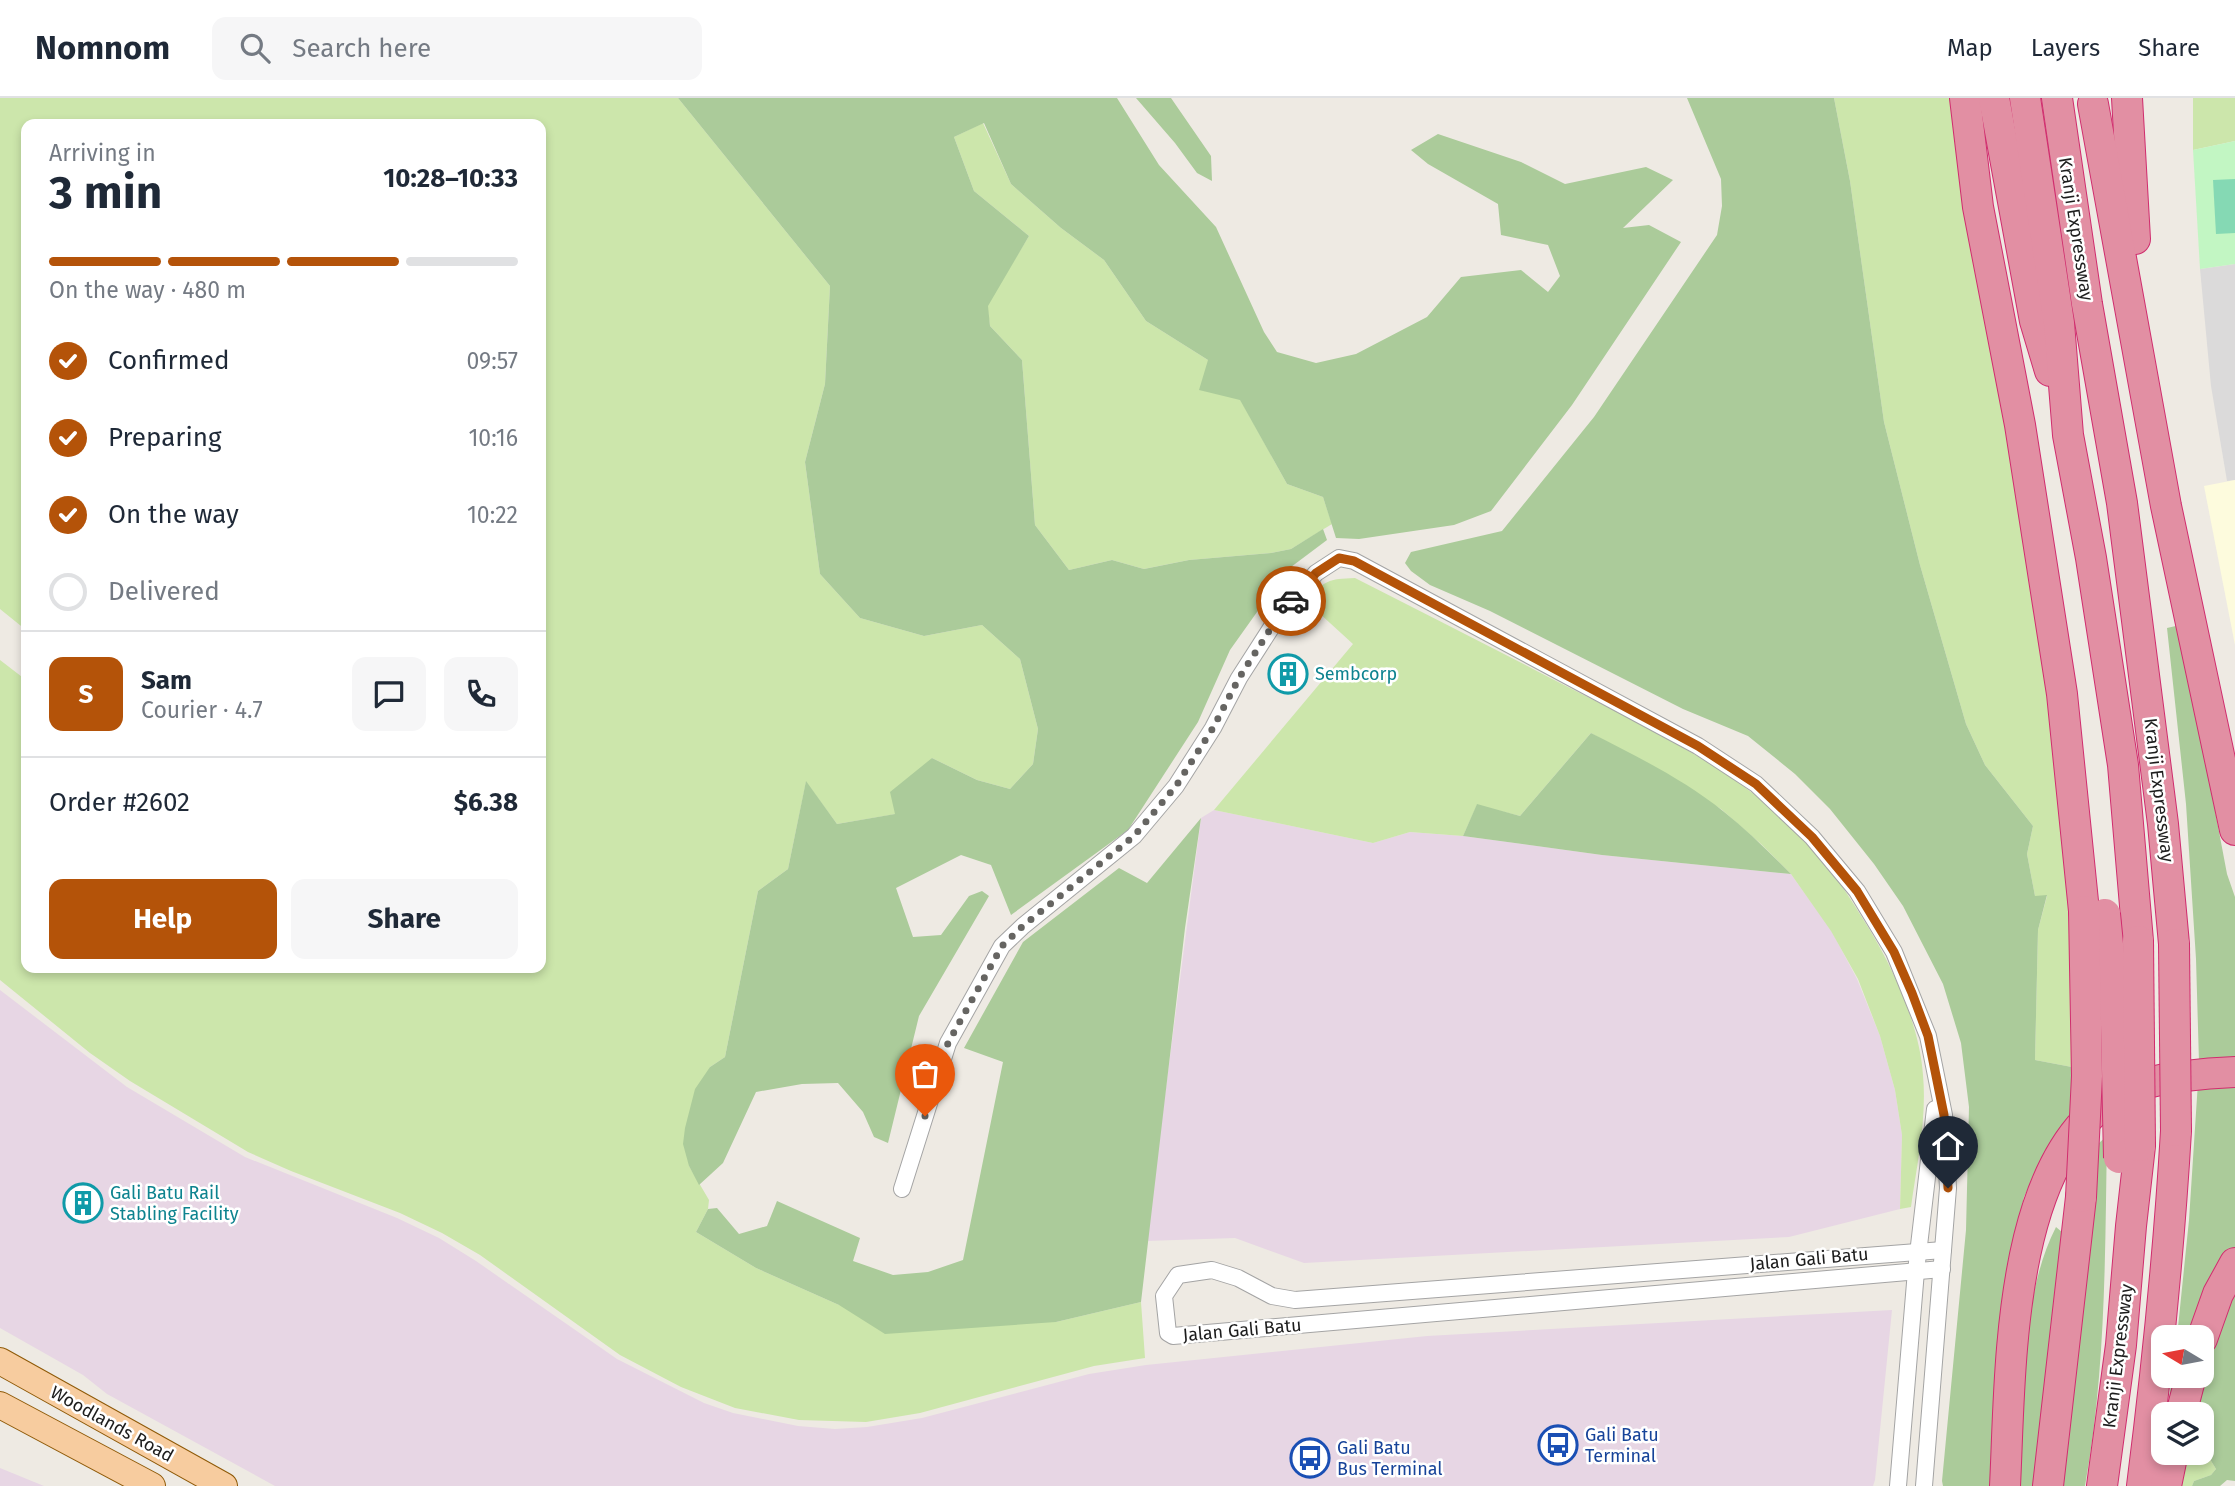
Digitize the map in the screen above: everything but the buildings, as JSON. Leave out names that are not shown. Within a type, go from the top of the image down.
[{"type":"highway","points":[[1965,98],[1978,207],[2020,425],[2094,912],[2116,1025],[2129,1152]]},
{"type":"highway","points":[[1994,98],[2035,321],[2068,435]]},
{"type":"highway","points":[[2025,98],[2059,323],[2068,435]]},
{"type":"highway","name":"Kranji Expressway","points":[[2057,98],[2087,304],[2129,557],[2162,810],[2174,944],[2176,1131],[2171,1216],[2142,1486]]},
{"type":"highway","points":[[2127,98],[2144,379]]},
{"type":"highway","points":[[2093,101],[2109,425]]},
{"type":"highway","points":[[2093,101],[2166,506],[2235,830]]},
{"type":"highway","name":"Kranji Expressway","points":[[2068,435],[2091,558],[2123,765],[2138,941],[2129,1152],[2131,1226],[2115,1394],[2102,1486]]},
{"type":"highway","points":[[2048,1486],[2081,1197],[2094,912]]},
{"type":"highway","points":[[2006,1472],[2011,1353],[2020,1276],[2039,1202],[2067,1146],[2097,1110],[2136,1086],[2206,1073],[2235,1072]]},
{"type":"highway","points":[[2207,1325],[2218,1294],[2235,1263]]},
{"type":"highway","points":[[2166,1486],[2170,1465]]},
{"type":"main road","name":"Woodlands Road","points":[[0,1361],[224,1486]]},
{"type":"main road","name":"Woodlands Road","points":[[0,1405],[152,1486]]},
{"type":"street","points":[[902,1189],[948,1043],[1002,946],[1134,836],[1176,786],[1280,614],[1316,573],[1339,558],[1354,561],[1698,746],[1756,784],[1812,837],[1857,891],[1894,952],[1928,1036],[1944,1115],[1947,1176],[1944,1250],[1924,1486]]},
{"type":"street","points":[[1898,1486],[1918,1250],[1935,1117],[1936,1075]]},
{"type":"street","name":"Jalan Gali Batu","points":[[1942,1269],[1173,1336],[1168,1333],[1164,1296],[1178,1275],[1212,1270],[1226,1273],[1272,1296],[1295,1300],[1944,1250]]},
{"type":"shaded area","points":[[2235,264],[2235,480],[2227,481],[2211,386],[2200,269]]},
{"type":"shaded area","points":[[2235,480],[2235,645],[2204,486]]},
{"type":"shaded area","points":[[1214,810],[1373,843],[1410,832],[1791,874],[1831,930],[1857,979],[1880,1036],[1895,1090],[1902,1135],[1900,1209],[1789,1237],[1304,1263],[1235,1238],[1146,1241],[1201,818]]},
{"type":"shaded area","points":[[0,990],[127,1087],[245,1157],[397,1218],[439,1238],[617,1359],[704,1403],[733,1413],[798,1426],[835,1429],[867,1427],[922,1418],[1089,1374],[1146,1365],[1427,1336],[1892,1310],[1875,1480],[1873,1486],[275,1486],[107,1394],[83,1375],[0,1328]]},
{"type":"shaded area","points":[[0,1468],[44,1486],[0,1486]]},
{"type":"green space","points":[[0,98],[678,98],[830,286],[825,384],[805,462],[820,574],[860,618],[924,636],[982,625],[1020,659],[1038,729],[1033,764],[1010,789],[977,780],[932,758],[896,814],[837,824],[806,782],[788,869],[758,891],[725,1057],[710,1067],[689,1166],[709,1200],[708,1209],[696,1232],[756,1268],[839,1305],[1056,1322],[1141,1302],[1145,1358],[1094,1366],[920,1413],[866,1422],[799,1420],[735,1408],[681,1387],[620,1355],[480,1255],[442,1233],[400,1213],[248,1152],[130,1081],[90,1053],[0,980],[0,660],[21,676],[21,973],[546,973],[546,119],[21,119],[21,626],[0,609]]},
{"type":"green space","points":[[678,98],[1117,98],[1159,165],[1216,227],[1264,332],[1277,352],[1316,363],[1356,354],[1427,317],[1461,277],[1521,270],[1548,292],[1560,276],[1548,245],[1501,235],[1498,204],[1428,164],[1411,150],[1438,134],[1521,162],[1565,184],[1646,167],[1673,180],[1623,228],[1649,225],[1681,242],[1572,405],[1491,511],[1454,525],[1359,539],[1336,538],[1323,497],[1287,484],[1240,400],[1199,390],[1208,360],[1146,321],[1104,260],[1061,228],[1011,184],[984,123],[954,137],[974,191],[1029,236],[988,306],[990,326],[1022,360],[1035,525],[1069,570],[1112,560],[1144,569],[1189,560],[1271,553],[1291,549],[1323,529],[1327,540],[1287,570],[1230,650],[1198,722],[1128,830],[1011,915],[991,865],[961,855],[896,888],[913,937],[941,935],[969,896],[982,891],[989,896],[919,1016],[888,1143],[874,1137],[863,1112],[838,1083],[802,1084],[756,1092],[723,1163],[699,1185],[689,1166],[683,1144],[695,1089],[710,1067],[725,1057],[758,891],[788,869],[806,781],[837,824],[895,814],[890,792],[932,758],[977,780],[1010,789],[1033,764],[1038,729],[1020,659],[982,625],[924,636],[860,618],[820,574],[805,462],[825,384],[830,286]]},
{"type":"green space","points":[[1136,98],[1171,98],[1211,156],[1212,181],[1197,173]]},
{"type":"green space","points":[[1687,98],[1834,98],[1850,181],[1884,422],[1920,565],[1966,724],[1985,765],[2033,826],[2027,854],[2035,896],[2047,895],[2038,930],[2035,1060],[2077,1068],[2068,1126],[2040,1163],[2024,1197],[2006,1275],[1992,1486],[1943,1486],[1942,1481],[1966,1230],[1969,1107],[1961,1043],[1943,984],[1903,906],[1830,809],[1795,774],[1748,736],[1683,709],[1490,611],[1430,585],[1405,563],[1411,552],[1502,531],[1594,417],[1717,235],[1722,206],[1721,179]]},
{"type":"green space","points":[[1834,98],[1951,98],[2004,410],[2063,795],[2077,1068],[2035,1060],[2038,930],[2047,896],[2035,896],[2027,854],[2033,826],[1985,765],[1966,724],[1920,565],[1884,422],[1850,181]]},
{"type":"green space","points":[[2193,98],[2235,98],[2235,141],[2193,150]]},
{"type":"green space","points":[[983,123],[1011,184],[1061,228],[1104,260],[1146,321],[1208,360],[1240,399],[1287,484],[1323,497],[1332,524],[1291,549],[1271,553],[1189,560],[1144,569],[1112,560],[1069,570],[1035,525],[1022,360],[990,326],[987,305],[1029,236],[974,191],[954,137]]},
{"type":"green space","points":[[2235,141],[2235,264],[2200,269],[2193,150]]},
{"type":"green space","points":[[2235,179],[2235,233],[2216,234],[2213,180]]},
{"type":"green space","points":[[1355,578],[1694,754],[1753,793],[1807,841],[1825,862],[1864,920],[1897,982],[1912,1020],[1921,1057],[1924,1108],[1911,1207],[1900,1209],[1902,1135],[1895,1090],[1880,1036],[1858,979],[1831,931],[1791,874],[1721,809],[1591,733],[1520,816],[1477,805],[1463,836],[1410,832],[1373,843],[1214,810],[1353,644],[1307,602],[1327,582]]},
{"type":"green space","points":[[2180,625],[2227,874],[2235,897],[2235,1062],[2199,1062],[2196,959],[2186,804],[2167,628]]},
{"type":"green space","points":[[1591,733],[1708,799],[1791,874],[1602,855],[1463,836],[1477,804],[1520,816]]},
{"type":"green space","points":[[1201,818],[1185,928],[1141,1302],[1056,1322],[885,1334],[839,1305],[756,1268],[696,1232],[708,1209],[717,1208],[739,1234],[767,1226],[777,1201],[860,1238],[853,1261],[893,1275],[928,1272],[963,1260],[1003,1062],[964,1048],[1023,942],[1119,868],[1147,883]]},
{"type":"green space","points":[[2235,1081],[2235,1481],[2227,1480],[2220,1486],[2192,1486],[2194,1481],[2211,1475],[2216,1469],[2214,1465],[2214,1402],[2169,1402],[2170,1388],[2214,1388],[2214,1325],[2178,1325],[2189,1220],[2198,1082]]},
{"type":"green space","points":[[2107,1136],[2101,1355],[2092,1442],[2085,1486],[2057,1486],[2099,1143]]},
{"type":"green space","points":[[2056,1227],[2069,1238],[2038,1486],[2018,1486],[2022,1388],[2029,1319],[2044,1255]]},
{"type":"green space","points":[[2183,1465],[2214,1465],[2216,1469],[2211,1475],[2194,1481],[2192,1486],[2179,1486]]},
{"type":"way so far","points":[[925,1116],[948,1043],[1002,946],[1134,836],[1176,786],[1213,728],[1239,678],[1291,601]]},
{"type":"place","name":"Sembcorp","points":[[1288,674]]},
{"type":"place","name":"Gali Batu Rail Stabling Facility","points":[[83,1203]]},
{"type":"place","name":"Gali Batu Terminal","points":[[1558,1445]]},
{"type":"place","name":"Gali Batu Bus Terminal","points":[[1310,1458]]},
{"type":"route","points":[[1291,601],[1316,573],[1339,558],[1354,561],[1698,746],[1756,784],[1812,837],[1857,891],[1894,952],[1928,1036],[1944,1115],[1948,1188]]}]
